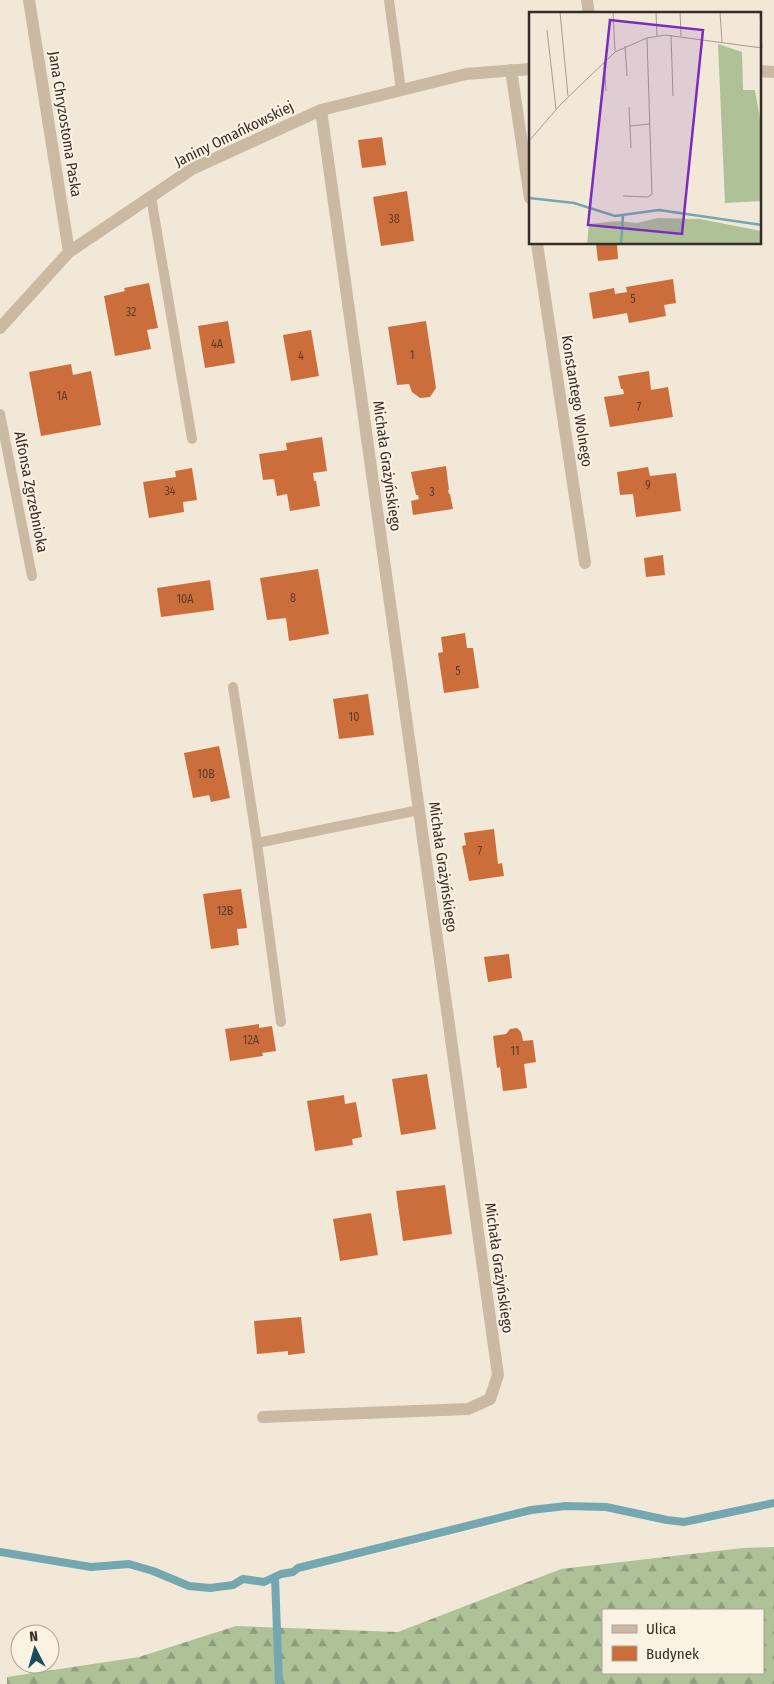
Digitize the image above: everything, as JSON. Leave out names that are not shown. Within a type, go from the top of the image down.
[{"type":"street","name":"Jana Chryzostoma Paska","points":[[29,0],[69,252]]},
{"type":"street","name":"Janiny Omańkowskiej","points":[[0,328],[69,252],[192,170],[321,110],[466,74],[529,69]]},
{"type":"street","points":[[511,70],[529,191]]},
{"type":"street","name":"Michała Grażyńskiego","points":[[262,1417],[468,1410],[490,1399],[498,1375],[321,110]]},
{"type":"street","name":"Konstantego Wolnego","points":[[537,245],[585,562]]},
{"type":"lane","points":[[388,0],[401,90]]},
{"type":"lane","points":[[151,197],[192,439]]},
{"type":"lane","name":"Alfonsa Zgrzebnioka","points":[[0,414],[32,576]]},
{"type":"lane","points":[[233,688],[257,843],[281,1022]]},
{"type":"lane","points":[[257,843],[419,810]]},
{"type":"green space","points":[[774,1547],[774,1684],[7,1684],[7,1677],[27,1674],[60,1674],[60,1669],[139,1657],[236,1626],[398,1632],[561,1569],[743,1548]]},
{"type":"building","points":[[382,137],[386,165],[362,168],[358,140]]},
{"type":"building","points":[[407,191],[414,241],[381,246],[373,197]]},
{"type":"building","points":[[596,245],[617,245],[618,259],[598,261]]},
{"type":"building","points":[[673,279],[676,303],[664,305],[666,316],[629,323],[627,313],[593,319],[589,293],[614,288],[615,294],[627,292],[626,287]]},
{"type":"building","points":[[149,283],[158,328],[147,330],[151,349],[115,356],[104,296],[125,291],[124,288]]},
{"type":"building","points":[[228,321],[235,363],[205,368],[198,326]]},
{"type":"building","points":[[426,321],[436,388],[430,397],[420,398],[412,392],[409,384],[397,385],[388,327]]},
{"type":"building","points":[[311,330],[319,376],[291,381],[283,335]]},
{"type":"building","points":[[71,364],[73,375],[91,371],[101,425],[41,436],[29,372]]},
{"type":"building","points":[[649,371],[651,390],[668,387],[673,417],[610,427],[604,397],[624,394],[618,376]]},
{"type":"building","points":[[322,437],[327,471],[313,473],[320,506],[290,511],[287,494],[277,496],[274,479],[263,480],[259,454],[287,450],[286,443]]},
{"type":"building","points":[[446,466],[448,490],[453,509],[413,515],[411,501],[419,499],[418,495],[416,495],[411,472]]},
{"type":"building","points":[[648,467],[650,476],[676,473],[681,511],[636,517],[633,494],[620,495],[617,472]]},
{"type":"building","points":[[192,468],[197,500],[183,502],[184,512],[149,518],[143,482],[176,477],[175,471]]},
{"type":"building","points":[[663,555],[665,575],[646,577],[644,558]]},
{"type":"building","points":[[318,569],[329,634],[289,641],[286,618],[267,620],[260,578]]},
{"type":"building","points":[[210,580],[214,610],[161,617],[157,588]]},
{"type":"building","points":[[465,633],[467,648],[473,648],[479,688],[444,693],[438,653],[443,652],[441,637]]},
{"type":"building","points":[[368,694],[374,735],[339,739],[333,699]]},
{"type":"building","points":[[219,746],[230,798],[211,802],[209,795],[193,798],[184,753]]},
{"type":"building","points":[[494,829],[498,864],[502,863],[504,876],[469,881],[462,846],[466,845],[464,833]]},
{"type":"building","points":[[241,889],[247,928],[237,929],[239,945],[211,949],[203,894]]},
{"type":"building","points":[[509,954],[512,978],[488,982],[484,957]]},
{"type":"building","points":[[259,1024],[259,1028],[272,1026],[276,1051],[262,1053],[263,1056],[230,1061],[225,1029]]},
{"type":"building","points":[[517,1028],[521,1032],[523,1041],[533,1040],[536,1062],[524,1064],[527,1088],[503,1091],[500,1067],[497,1068],[493,1036],[506,1034],[510,1029]]},
{"type":"building","points":[[427,1074],[436,1129],[401,1135],[392,1079]]},
{"type":"building","points":[[344,1095],[345,1104],[356,1102],[362,1137],[352,1139],[353,1145],[315,1151],[307,1101]]},
{"type":"building","points":[[445,1185],[452,1234],[403,1241],[396,1191]]},
{"type":"building","points":[[371,1213],[378,1255],[340,1261],[333,1219]]},
{"type":"building","points":[[301,1317],[305,1353],[288,1355],[288,1351],[257,1354],[254,1321]]},
{"type":"waterway","points":[[0,1552],[91,1567],[129,1564],[153,1571],[189,1586],[210,1588],[233,1585],[243,1579],[264,1582],[281,1574],[293,1572],[298,1568],[531,1510],[566,1506],[606,1507],[684,1522],[774,1503]]},
{"type":"waterway","points":[[275,1577],[279,1684]]}]
